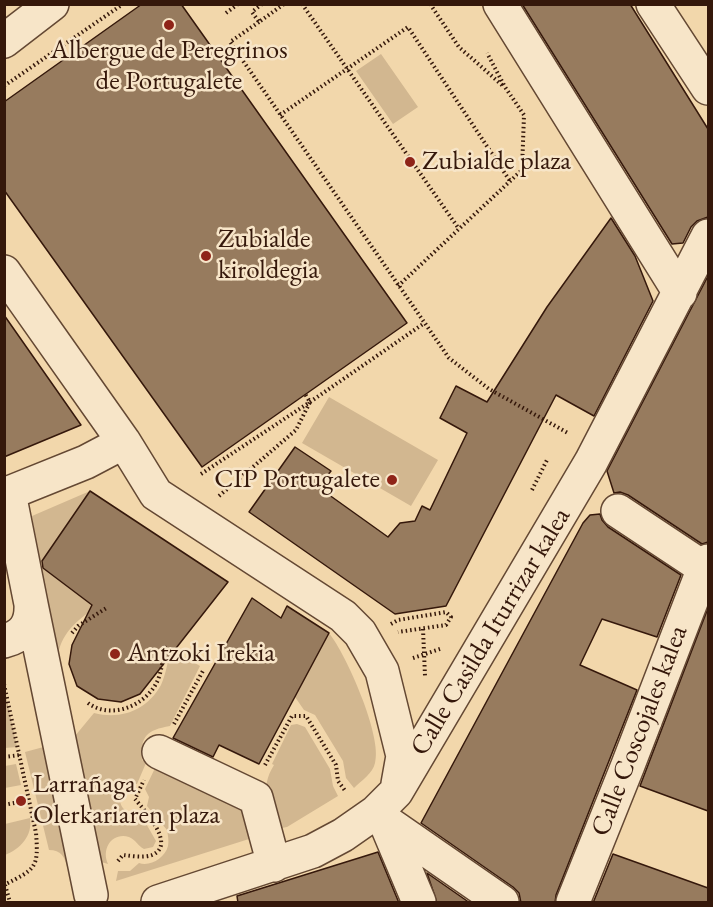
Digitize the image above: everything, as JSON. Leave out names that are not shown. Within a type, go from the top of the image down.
[{"type":"street","points":[[4,40],[52,4]]},
{"type":"street","points":[[500,4],[680,293]]},
{"type":"street","points":[[653,4],[708,88]]},
{"type":"street","name":"Calle Casilda Iturrizar kalea","points":[[158,903],[313,851],[344,836],[375,812],[390,806],[591,462],[708,236]]},
{"type":"street","points":[[4,272],[124,442],[156,494],[343,616],[360,633],[372,651],[382,671],[403,756],[390,806],[419,903]]},
{"type":"street","points":[[91,895],[18,611],[7,494],[86,462],[124,442]]},
{"type":"street","points":[[618,511],[706,564]]},
{"type":"street","points":[[4,563],[12,600],[7,617],[18,611],[32,615],[27,629],[16,638],[4,641]]},
{"type":"street","name":"Calle Coscojales kalea","points":[[573,903],[706,564]]},
{"type":"street","points":[[159,752],[256,798],[274,865]]},
{"type":"street","points":[[390,806],[502,903]]},
{"type":"path","points":[[4,86],[123,4]]},
{"type":"path","points":[[226,13],[238,4]]},
{"type":"path","points":[[259,22],[252,12],[262,4]]},
{"type":"path","points":[[284,4],[230,42],[423,324],[449,358],[489,389],[569,434]]},
{"type":"path","points":[[302,4],[459,229]]},
{"type":"path","points":[[398,286],[522,170],[524,115],[505,87],[459,47],[430,4]]},
{"type":"path","points":[[280,115],[408,27],[510,181]]},
{"type":"path","points":[[201,474],[423,324]]},
{"type":"path","points":[[305,394],[310,402]]},
{"type":"path","points":[[217,499],[296,430],[310,402]]},
{"type":"path","points":[[69,636],[78,626],[108,607]]},
{"type":"path","points":[[397,633],[446,625],[451,617],[446,612],[398,620]]},
{"type":"path","points":[[423,629],[424,669]]},
{"type":"path","points":[[107,711],[121,710],[134,705],[150,694],[158,680],[165,645]]},
{"type":"path","points":[[159,752],[204,669]]},
{"type":"path","points":[[4,684],[29,800],[38,855],[32,870],[5,885],[10,903]]},
{"type":"path","points":[[265,766],[292,716],[306,716],[336,765],[341,786]]},
{"type":"path","points":[[4,757],[20,755]]},
{"type":"path","points":[[112,868],[123,855],[150,856],[157,852],[161,845],[160,832],[135,799],[141,786]]},
{"type":"path","points":[[4,805],[29,800]]},
{"type":"shaded area","points":[[381,54],[418,107],[393,124],[356,71]]},
{"type":"shaded area","points":[[329,397],[438,460],[411,506],[302,443]]},
{"type":"shaded area","points":[[90,491],[39,565],[32,516]]},
{"type":"shaded area","points":[[39,565],[64,584],[101,603],[80,619],[68,632],[58,655]]},
{"type":"shaded area","points":[[329,633],[353,677],[374,735],[376,751],[374,767],[354,788],[346,778],[343,761],[315,715],[304,710],[295,697]]},
{"type":"shaded area","points":[[171,649],[200,666],[170,726],[151,732],[144,740],[142,760],[146,763],[137,784],[123,789],[120,799],[125,810],[140,813],[156,841],[153,847],[144,849],[129,837],[118,837],[113,839],[107,848],[108,864],[98,861],[70,742],[94,713],[124,714],[149,701],[161,685]]},
{"type":"shaded area","points":[[5,691],[17,747],[5,748]]},
{"type":"shaded area","points":[[297,724],[305,727],[330,769],[333,786],[338,796],[287,827],[276,829],[268,804],[267,782],[274,765],[272,764],[291,725]]},
{"type":"shaded area","points":[[51,745],[48,769],[75,866],[67,867],[62,855],[57,851],[49,850],[25,752]]},
{"type":"shaded area","points":[[16,764],[21,785],[5,788],[5,766]]},
{"type":"shaded area","points":[[156,766],[241,808],[248,821],[249,839],[116,881],[118,871],[130,871],[139,863],[148,864],[156,861],[164,854],[168,846],[167,830],[147,806],[149,797],[145,789]]},
{"type":"shaded area","points":[[30,818],[29,831],[24,841],[5,855],[5,824]]},
{"type":"building","name":"Zubialde kiroldegia","points":[[142,4],[181,4],[407,323],[202,467],[4,190],[4,102]]},
{"type":"building","points":[[522,4],[630,4],[708,129],[708,217],[697,221],[691,227],[683,243],[672,244]]},
{"type":"building","points":[[611,218],[635,256],[653,301],[594,416],[556,395],[446,606],[395,614],[249,512],[295,447],[331,471],[318,487],[388,537],[400,523],[415,521],[422,506],[430,510],[467,433],[440,418],[456,386],[487,402],[547,307]]},
{"type":"building","points":[[708,276],[708,542],[702,544],[628,495],[620,492],[614,493],[607,471]]},
{"type":"building","points":[[4,315],[81,425],[4,457]]},
{"type":"building","points":[[90,491],[228,582],[140,694],[121,702],[98,699],[77,686],[69,664],[72,645],[92,605],[43,568],[42,561]]},
{"type":"building","points":[[600,514],[608,527],[681,575],[657,637],[602,619],[580,665],[637,690],[556,895],[555,903],[521,903],[519,893],[513,887],[421,823],[583,523],[590,515]]},
{"type":"building","points":[[252,598],[281,618],[287,606],[329,633],[259,764],[219,745],[213,757],[173,738]]},
{"type":"building","points":[[708,608],[708,811],[640,786]]},
{"type":"building","points":[[378,852],[399,903],[238,903],[237,896]]},
{"type":"building","points":[[613,854],[708,888],[708,903],[593,903]]},
{"type":"building","points":[[427,873],[470,903],[437,903]]},
{"type":"place","name":"Albergue de Peregrinos de Portugalete","points":[[169,25]]},
{"type":"place","name":"Zubialde plaza","points":[[410,162]]},
{"type":"place","name":"Zubialde kiroldegia","points":[[206,256]]},
{"type":"place","name":"CIP Portugalete","points":[[392,480]]},
{"type":"place","name":"Antzoki Irekia","points":[[115,654]]},
{"type":"place","name":"Larrañaga Olerkariaren plaza","points":[[21,801]]}]
